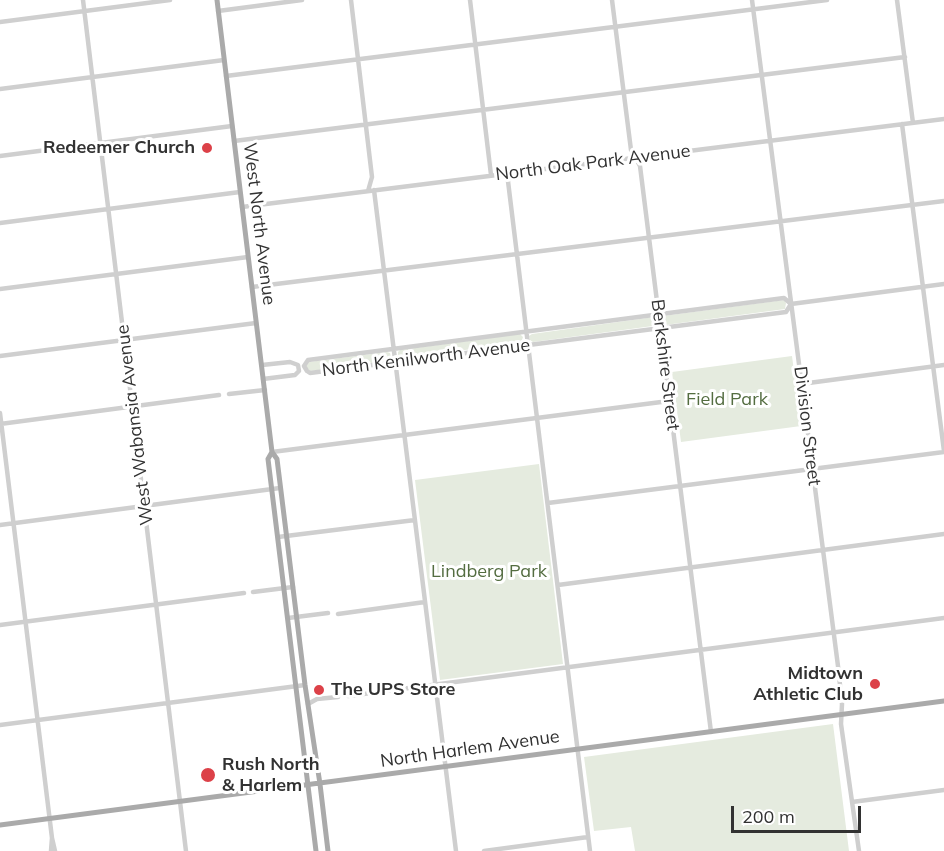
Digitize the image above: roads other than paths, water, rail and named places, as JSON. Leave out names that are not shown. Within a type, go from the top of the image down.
[{"type":"main road","name":"West North Avenue","points":[[217,0],[272,452],[277,459],[327,850]]},
{"type":"main road","name":"West North Avenue","points":[[272,452],[268,459],[316,851]]},
{"type":"main road","name":"North Harlem Avenue","points":[[0,825],[944,701]]},
{"type":"street","name":"West Wabansia Avenue","points":[[83,0],[186,851]]},
{"type":"street","points":[[0,22],[170,0]]},
{"type":"street","points":[[218,11],[302,0]]},
{"type":"street","points":[[351,0],[372,177],[377,190],[384,271],[456,851]]},
{"type":"street","points":[[470,0],[491,175]]},
{"type":"street","name":"Berkshire Street","points":[[612,0],[631,150],[640,166],[711,732]]},
{"type":"street","name":"Division Street","points":[[752,0],[823,550],[843,715],[841,724],[859,851]]},
{"type":"street","points":[[226,76],[828,0]]},
{"type":"street","points":[[897,0],[913,123]]},
{"type":"street","points":[[234,141],[905,57]]},
{"type":"street","points":[[0,89],[224,60]]},
{"type":"street","name":"North Oak Park Avenue","points":[[242,207],[944,119]]},
{"type":"street","points":[[548,503],[944,451],[902,124]]},
{"type":"street","points":[[0,156],[232,126]]},
{"type":"street","points":[[507,173],[590,851]]},
{"type":"street","points":[[368,191],[372,177]]},
{"type":"street","points":[[0,223],[240,192]]},
{"type":"street","points":[[252,287],[944,201]]},
{"type":"street","points":[[0,289],[248,256]]},
{"type":"street","name":"North Kenilworth Avenue","points":[[791,304],[944,284]]},
{"type":"street","name":"North Kenilworth Avenue","points":[[784,297],[791,304],[786,312],[310,373],[304,366],[308,360],[784,297]]},
{"type":"street","points":[[0,356],[256,323]]},
{"type":"street","name":"North Kenilworth Avenue","points":[[262,365],[290,362],[298,365],[299,371],[295,375],[263,379]]},
{"type":"street","points":[[801,384],[944,365]]},
{"type":"street","points":[[229,394],[265,390]]},
{"type":"street","points":[[1,424],[219,395]]},
{"type":"street","points":[[272,452],[669,401]]},
{"type":"street","points":[[0,412],[49,819],[55,851]]},
{"type":"street","points":[[0,525],[280,488]]},
{"type":"street","points":[[278,537],[415,520]]},
{"type":"street","points":[[558,585],[944,534]]},
{"type":"street","points":[[253,592],[293,587]]},
{"type":"street","points":[[0,625],[244,593]]},
{"type":"street","points":[[338,614],[425,603]]},
{"type":"street","points":[[288,618],[328,613]]},
{"type":"street","points":[[348,696],[944,618]]},
{"type":"street","points":[[0,725],[305,685]]},
{"type":"street","points":[[308,700],[338,697]]},
{"type":"street","points":[[852,802],[944,790]]},
{"type":"street","points":[[484,851],[588,837]]},
{"type":"street","points":[[51,851],[52,838]]},
{"type":"street","points":[[316,851],[327,850]]},
{"type":"place","name":"Redeemer Church","points":[[207,148]]},
{"type":"place","name":"Midtown Athletic Club","points":[[875,684]]},
{"type":"place","name":"The UPS Store","points":[[319,690]]},
{"type":"place","name":"Rush North & Harlem","points":[[208,775]]},
{"type":"park label","name":"Field Park","points":[[727,400]]},
{"type":"park label","name":"Lindberg Park","points":[[489,572]]}]
